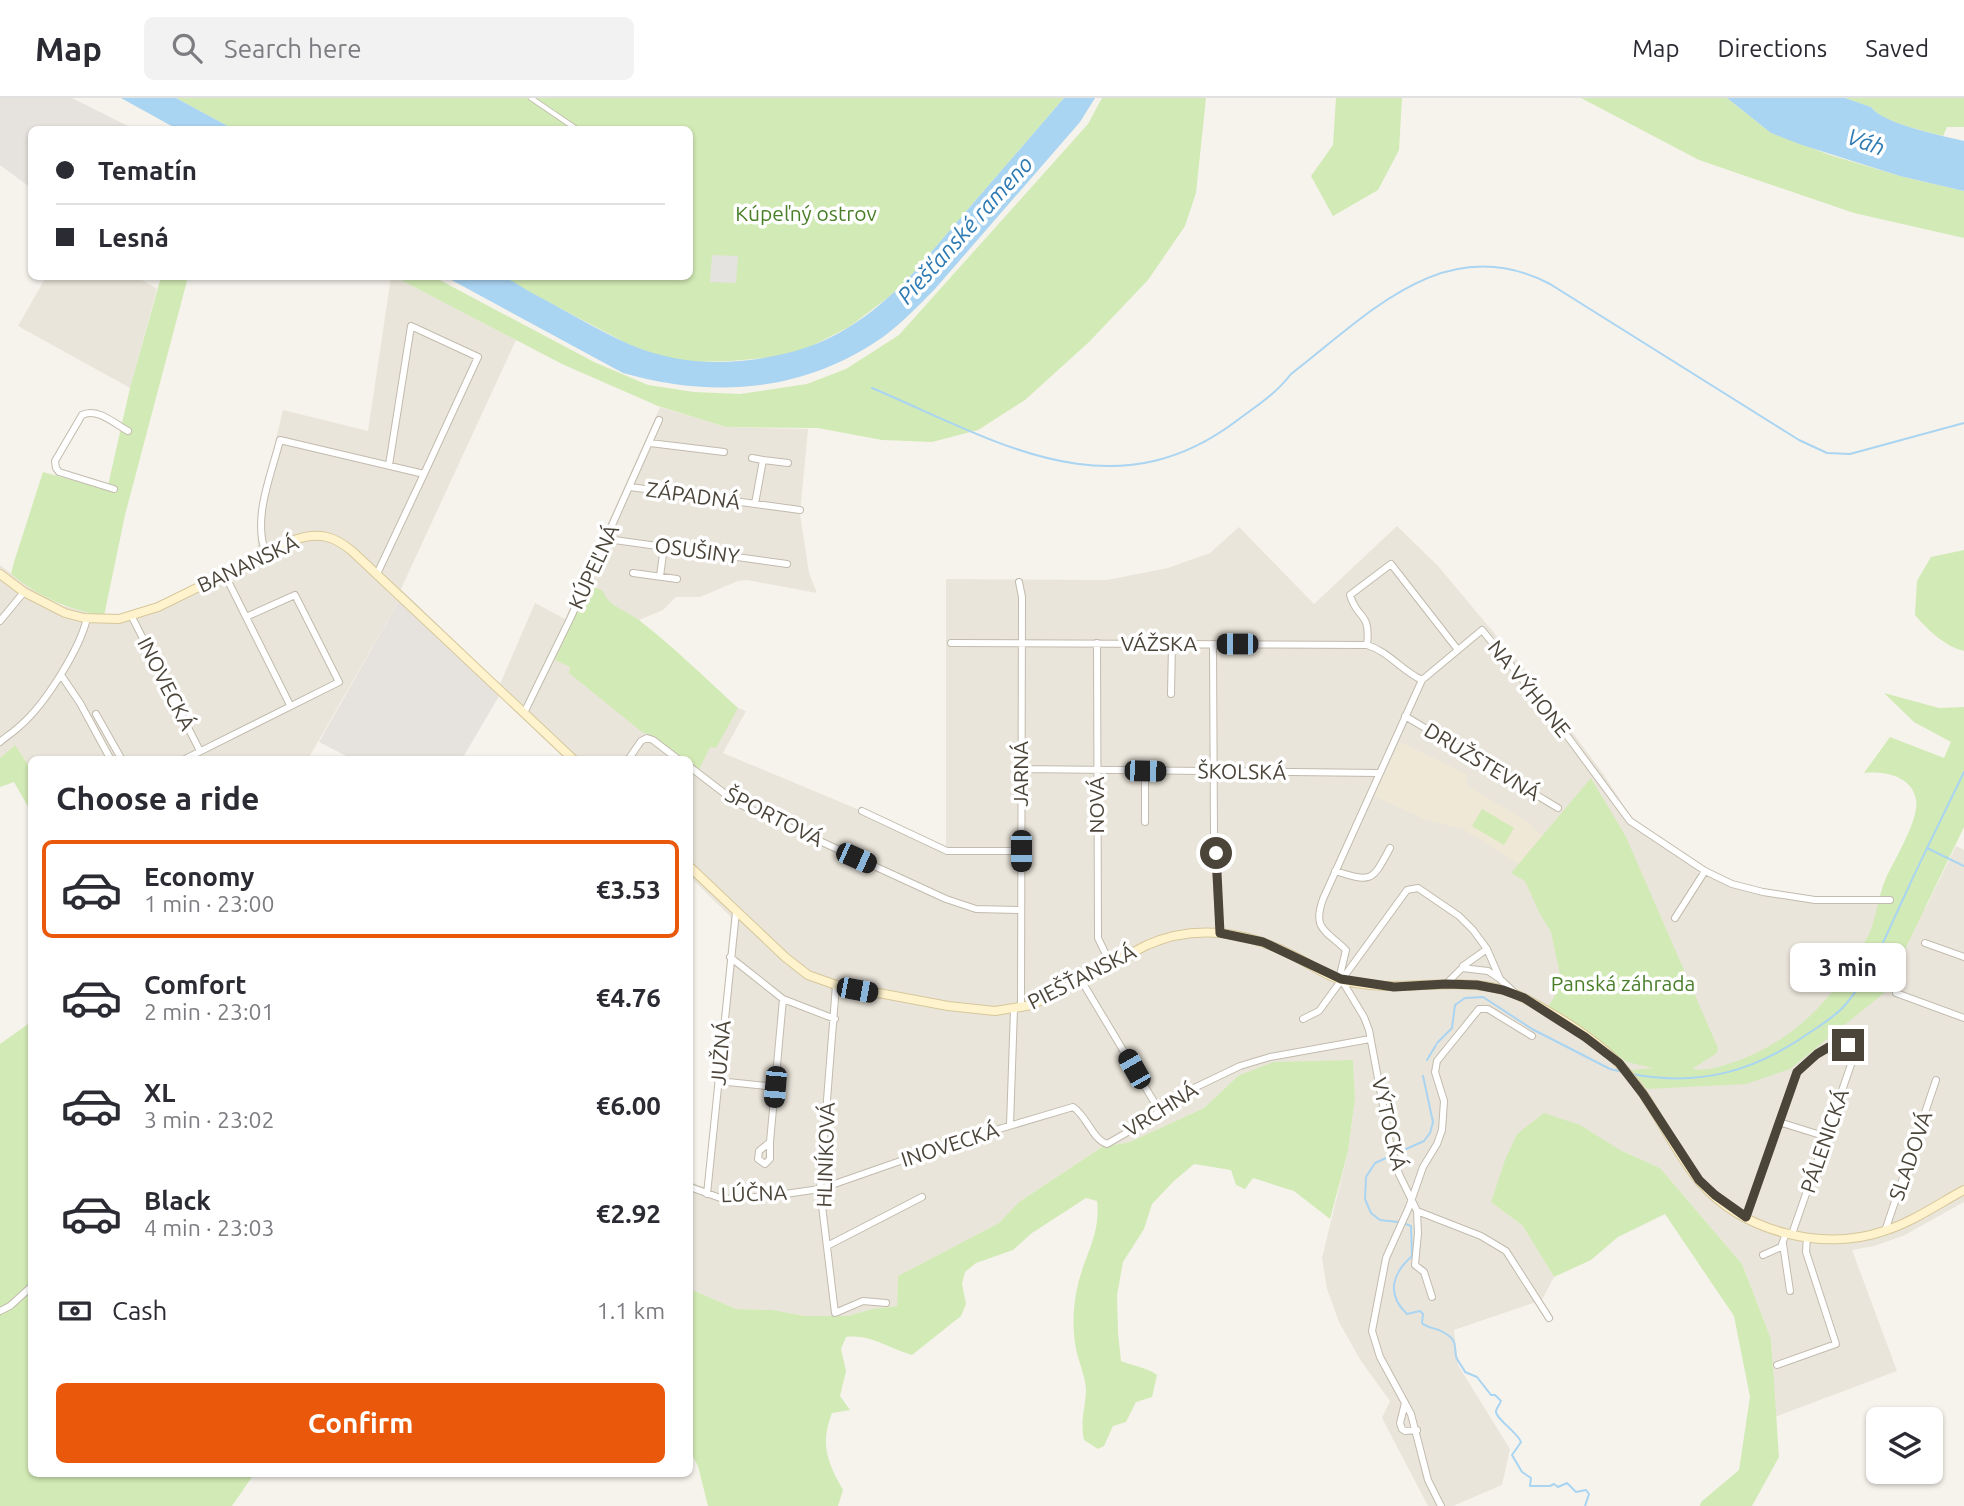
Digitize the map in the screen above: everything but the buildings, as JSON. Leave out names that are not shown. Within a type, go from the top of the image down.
[{"type":"main road","name":"BANANSKÁ","points":[[0,574],[24,592],[56,610],[87,618],[119,620],[158,607],[297,539],[321,535],[342,542],[524,713]]},
{"type":"main road","points":[[524,713],[570,756]]},
{"type":"main road","name":"PIEŠŤANSKÁ","points":[[693,870],[802,971],[836,985],[972,1010],[1017,1009],[1038,1003],[1110,963],[1166,937],[1191,932],[1220,933],[1263,942],[1341,979],[1394,987],[1446,984],[1488,987],[1517,995],[1585,1037],[1624,1069],[1699,1180],[1715,1195],[1746,1217],[1764,1226],[1789,1233],[1844,1240],[1885,1231],[1917,1217],[1964,1190]]},
{"type":"street","points":[[531,98],[572,126]]},
{"type":"street","points":[[377,574],[478,357],[411,326],[389,465]]},
{"type":"street","points":[[114,489],[59,472],[55,468],[55,461],[82,415],[88,412],[94,412],[128,431]]},
{"type":"street","name":"KÚPEĽNÁ","points":[[524,713],[607,539],[659,420]]},
{"type":"street","points":[[266,554],[261,543],[262,508],[280,440],[424,474]]},
{"type":"street","points":[[650,443],[724,452]]},
{"type":"street","name":"ZÁPADNÁ","points":[[692,458],[694,448]]},
{"type":"street","points":[[752,458],[788,463]]},
{"type":"street","name":"ZÁPADNÁ","points":[[755,504],[763,460]]},
{"type":"street","name":"ZÁPADNÁ","points":[[630,487],[800,510]]},
{"type":"street","name":"OSUŠINY","points":[[607,539],[787,564]]},
{"type":"street","points":[[660,576],[664,547]]},
{"type":"street","points":[[1422,680],[1383,652],[1367,645],[1368,624],[1353,604],[1350,595],[1391,564],[1458,650]]},
{"type":"street","name":"OSUŠINY","points":[[633,573],[677,579]]},
{"type":"street","points":[[225,575],[289,705]]},
{"type":"street","name":"JARNÁ","points":[[1017,1009],[1021,910],[1022,597],[1019,582]]},
{"type":"street","points":[[0,621],[24,592]]},
{"type":"street","name":"INOVECKÁ","points":[[191,756],[339,682],[298,598],[291,596],[246,617]]},
{"type":"street","name":"INOVECKÁ","points":[[132,617],[200,751]]},
{"type":"street","points":[[0,742],[23,724],[61,675],[79,642],[87,618]]},
{"type":"street","name":"NA VÝHONE","points":[[1341,979],[1346,950],[1325,932],[1318,920],[1323,899],[1422,680],[1482,630],[1554,718],[1630,821],[1705,871],[1731,884],[1763,892],[1815,900],[1890,900]]},
{"type":"street","name":"VÁŽSKA","points":[[951,643],[1367,645]]},
{"type":"street","name":"NOVÁ","points":[[1097,643],[1098,938],[1110,963]]},
{"type":"street","points":[[1213,643],[1214,838],[1220,933]]},
{"type":"street","points":[[1171,694],[1172,644]]},
{"type":"street","points":[[61,675],[80,703],[109,756]]},
{"type":"street","points":[[96,714],[120,756]]},
{"type":"street","name":"DRUŽSTEVNÁ","points":[[1405,716],[1558,807]]},
{"type":"street","points":[[631,756],[641,741],[647,738],[674,756]]},
{"type":"street","name":"ŠPORTOVÁ","points":[[693,769],[737,803],[946,899],[976,909],[1021,910]]},
{"type":"street","name":"ŠKOLSKÁ","points":[[1021,769],[1379,773]]},
{"type":"street","points":[[1145,771],[1145,822]]},
{"type":"street","points":[[862,811],[947,851],[1021,851]]},
{"type":"street","points":[[1335,871],[1355,877],[1375,876],[1390,848]]},
{"type":"street","points":[[1675,918],[1705,871]]},
{"type":"street","points":[[1303,1019],[1319,1012],[1407,890],[1418,888],[1460,916],[1487,948],[1500,979]]},
{"type":"street","name":"JUŽNÁ","points":[[707,1194],[736,912]]},
{"type":"street","points":[[1925,943],[1964,957]]},
{"type":"street","points":[[1446,984],[1487,948]]},
{"type":"street","points":[[730,957],[783,999],[835,1019]]},
{"type":"street","points":[[1462,968],[1488,971],[1517,995]]},
{"type":"street","name":"VÝTOCKÁ","points":[[1341,979],[1364,1017],[1392,1150],[1416,1211]]},
{"type":"street","points":[[1081,980],[1159,1110]]},
{"type":"street","name":"HLINÍKOVÁ","points":[[836,985],[820,1189],[835,1313],[863,1301],[886,1303]]},
{"type":"street","points":[[1896,993],[1964,1018]]},
{"type":"street","points":[[770,1142],[783,999]]},
{"type":"street","points":[[1441,1506],[1428,1480],[1417,1430],[1405,1401],[1380,1357],[1372,1331],[1383,1269],[1423,1167],[1442,1130],[1444,1101],[1435,1072],[1437,1061],[1444,1050],[1479,1009],[1483,1008],[1532,1036]]},
{"type":"street","name":"INOVECKÁ","points":[[820,1189],[1010,1125],[1017,1009]]},
{"type":"street","name":"VRCHNÁ","points":[[1010,1125],[1073,1107],[1083,1115],[1101,1142],[1107,1144],[1147,1121],[1178,1096],[1251,1062],[1370,1038]]},
{"type":"street","name":"PÁLENICKÁ","points":[[1779,1122],[1797,1072],[1829,1047],[1841,1045],[1852,1048],[1854,1056],[1826,1137],[1783,1244]]},
{"type":"street","name":"SLADOVÁ","points":[[1885,1231],[1936,1080]]},
{"type":"street","points":[[718,1081],[775,1087]]},
{"type":"street","points":[[1746,1217],[1779,1122],[1826,1137]]},
{"type":"street","name":"LÚČNA","points":[[693,1188],[723,1199],[820,1189]]},
{"type":"street","points":[[827,1245],[922,1197]]},
{"type":"street","points":[[1432,1297],[1424,1272],[1415,1265],[1418,1233],[1416,1211],[1481,1236],[1506,1251],[1549,1318]]},
{"type":"street","points":[[1777,1365],[1836,1344],[1806,1252],[1807,1237]]},
{"type":"street","points":[[1763,1255],[1783,1244],[1790,1291]]},
{"type":"street","points":[[0,1311],[28,1290]]},
{"type":"street","points":[[1405,1401],[1400,1423],[1402,1429],[1417,1430]]},
{"type":"shaded area","points":[[0,98],[72,98],[128,126],[28,126],[28,186],[0,165]]},
{"type":"shaded area","points":[[712,255],[738,256],[736,283],[710,282]]},
{"type":"shaded area","points":[[44,280],[142,280],[157,289],[130,388],[18,326]]},
{"type":"shaded area","points":[[391,280],[401,280],[516,340],[401,589],[404,592],[310,756],[28,756],[28,764],[15,745],[0,758],[0,565],[27,586],[59,605],[104,616],[128,614],[158,605],[257,554],[259,508],[283,410],[368,431]]},
{"type":"shaded area","points":[[660,407],[726,427],[808,429],[800,514],[809,573],[817,593],[747,580],[738,581],[700,597],[676,597],[663,610],[639,620],[738,708],[746,711],[723,753],[946,846],[946,579],[1107,580],[1168,568],[1210,553],[1239,527],[1314,604],[1397,526],[1438,566],[1536,683],[1604,775],[1633,820],[1708,870],[1733,881],[1764,889],[1810,896],[1894,897],[1925,909],[1956,846],[1964,850],[1964,1202],[1903,1236],[1852,1250],[1897,1371],[1775,1417],[1771,1339],[1742,1264],[1660,1168],[1620,1150],[1491,1202],[1523,1226],[1554,1277],[1542,1300],[1454,1330],[1458,1365],[1510,1449],[1502,1485],[1453,1506],[1428,1506],[1382,1418],[1390,1401],[1361,1361],[1339,1322],[1327,1289],[1322,1258],[1348,1151],[1355,1099],[1353,1060],[1238,1076],[1204,1108],[1130,1142],[1102,1147],[1019,1202],[999,1223],[898,1276],[897,1306],[848,1316],[805,1316],[773,1310],[736,1309],[693,1290],[693,1183],[705,1187],[731,917],[693,880],[693,756],[562,756],[499,696],[500,684],[535,603],[565,619]]},
{"type":"shaded area","points":[[404,592],[500,684],[499,696],[464,756],[346,756],[319,742]]},
{"type":"shaded area","points":[[1400,742],[1468,775],[1465,780],[1469,787],[1533,825],[1532,828],[1543,835],[1519,864],[1463,829],[1426,820],[1374,796]]},
{"type":"green space","name":"Kúpeľný ostrov","points":[[176,98],[1064,98],[907,280],[890,296],[849,327],[804,350],[775,357],[731,361],[692,362],[662,357],[630,345],[507,280],[693,280],[693,126],[227,126]]},
{"type":"green space","points":[[1102,98],[1206,98],[1196,193],[1185,226],[1148,280],[1089,342],[1025,400],[978,430],[932,442],[882,440],[818,428],[726,427],[658,406],[562,364],[401,280],[440,280],[594,362],[648,385],[694,392],[740,394],[807,384],[846,369],[899,335],[1088,124]]},
{"type":"green space","points":[[1336,98],[1402,98],[1399,150],[1378,190],[1333,216],[1311,176],[1333,145]]},
{"type":"green space","points":[[1581,98],[1727,98],[1771,133],[1830,155],[1900,176],[1964,191],[1964,238],[1854,213],[1699,160]]},
{"type":"green space","points":[[1845,98],[1964,98],[1964,127],[1947,127],[1943,136],[1893,121],[1871,107]]},
{"type":"green space","points":[[160,280],[187,280],[125,515],[104,616],[55,601],[33,590],[11,574],[43,472],[107,490],[130,388]]},
{"type":"green space","points":[[1964,550],[1964,651],[1943,641],[1915,615],[1917,581],[1931,557]]},
{"type":"green space","points":[[587,586],[603,591],[614,605],[653,631],[738,708],[716,748],[710,747],[699,770],[693,765],[693,756],[681,756],[651,735],[642,732],[569,673],[570,667],[555,660]]},
{"type":"green space","name":"Panská záhrada","points":[[1884,693],[1939,708],[1964,707],[1964,827],[1884,993],[1790,1069],[1746,1084],[1647,1089],[1632,1070],[1653,1068],[1627,1062],[1548,1007],[1562,984],[1551,932],[1525,881],[1511,873],[1591,778],[1626,837],[1718,1048],[1717,1053],[1692,1069],[1714,1068],[1751,1055],[1773,1044],[1812,1014],[1844,977],[1869,934],[1883,885],[1911,827],[1916,799],[1908,785],[1895,776],[1864,773],[1890,737],[1944,758],[1951,742],[1914,722]]},
{"type":"green space","points":[[15,745],[28,764],[28,807],[14,782],[0,787],[0,758]]},
{"type":"green space","points":[[1482,809],[1514,828],[1504,845],[1472,826]]},
{"type":"green space","points":[[28,1024],[28,1477],[252,1477],[232,1506],[0,1506],[0,1044]]},
{"type":"green space","points":[[1353,1060],[1355,1099],[1348,1151],[1330,1219],[1294,1191],[1253,1178],[1245,1189],[1236,1185],[1231,1170],[1194,1164],[1174,1181],[1152,1204],[1144,1229],[1123,1262],[1117,1295],[1121,1361],[1157,1375],[1152,1397],[1136,1402],[1126,1422],[1113,1426],[1104,1446],[1098,1449],[1084,1440],[1086,1386],[1074,1333],[1076,1292],[1095,1234],[1098,1213],[1097,1201],[1086,1198],[1032,1233],[1013,1250],[976,1263],[965,1272],[962,1284],[966,1304],[961,1316],[912,1355],[872,1340],[846,1337],[841,1349],[846,1371],[840,1396],[850,1410],[832,1413],[826,1434],[829,1462],[843,1490],[838,1506],[708,1506],[693,1457],[693,1290],[736,1309],[773,1310],[805,1316],[848,1316],[897,1306],[898,1276],[999,1223],[1019,1202],[1102,1147],[1130,1142],[1204,1108],[1238,1076],[1273,1062]]},
{"type":"green space","points":[[1544,1113],[1580,1125],[1620,1150],[1660,1168],[1742,1264],[1771,1339],[1779,1457],[1752,1506],[1700,1506],[1701,1502],[1739,1470],[1750,1397],[1734,1316],[1665,1214],[1618,1237],[1591,1260],[1554,1277],[1523,1226],[1491,1202],[1517,1134]]},
{"type":"water","points":[[121,98],[176,98],[227,126],[172,126]]},
{"type":"water","name":"Piešťanské rameno","points":[[1064,98],[1095,98],[1080,122],[934,290],[903,320],[883,337],[853,355],[790,379],[724,388],[657,381],[623,373],[452,280],[510,280],[593,326],[644,350],[698,361],[726,362],[790,353],[831,337],[869,313],[907,280]]},
{"type":"water","name":"Váh","points":[[1727,98],[1845,98],[1871,107],[1900,124],[1964,141],[1964,191],[1900,176],[1771,133]]},
{"type":"waterway","points":[[872,388],[1008,446],[1053,459],[1098,466],[1143,463],[1189,449],[1235,422],[1272,394],[1291,374],[1349,327],[1410,286],[1442,273],[1476,267],[1512,270],[1550,284],[1799,440],[1827,453],[1850,454],[1964,423]]},
{"type":"waterway","points":[[1632,1074],[1657,1078],[1705,1077],[1749,1066],[1791,1045],[1839,1012],[1871,966],[1964,772]]},
{"type":"waterway","points":[[1927,848],[1964,866]]},
{"type":"waterway","points":[[1437,1043],[1452,1028],[1455,1005],[1465,998],[1483,997],[1532,1029],[1610,1069],[1623,1072]]},
{"type":"waterway","points":[[1427,1060],[1436,1045]]},
{"type":"waterway","points":[[1398,1222],[1380,1220],[1371,1213],[1365,1199],[1366,1177],[1375,1163],[1424,1141],[1430,1133],[1433,1122],[1423,1076]]},
{"type":"waterway","points":[[1403,1223],[1411,1226],[1412,1256],[1400,1270],[1394,1284],[1400,1307],[1407,1314],[1420,1311],[1423,1314],[1422,1323],[1451,1337],[1457,1358],[1465,1372],[1477,1377],[1491,1395],[1501,1401],[1496,1410],[1497,1414],[1521,1442],[1512,1455],[1522,1472],[1531,1478],[1530,1486],[1554,1484],[1558,1487],[1567,1483],[1576,1492],[1586,1490],[1589,1494],[1585,1506]]},
{"type":"route","points":[[1216,853],[1220,933],[1263,942],[1341,979],[1394,987],[1477,985],[1496,988],[1524,998],[1585,1037],[1619,1063],[1643,1094],[1699,1180],[1746,1217],[1797,1072],[1829,1047],[1848,1045]]}]
